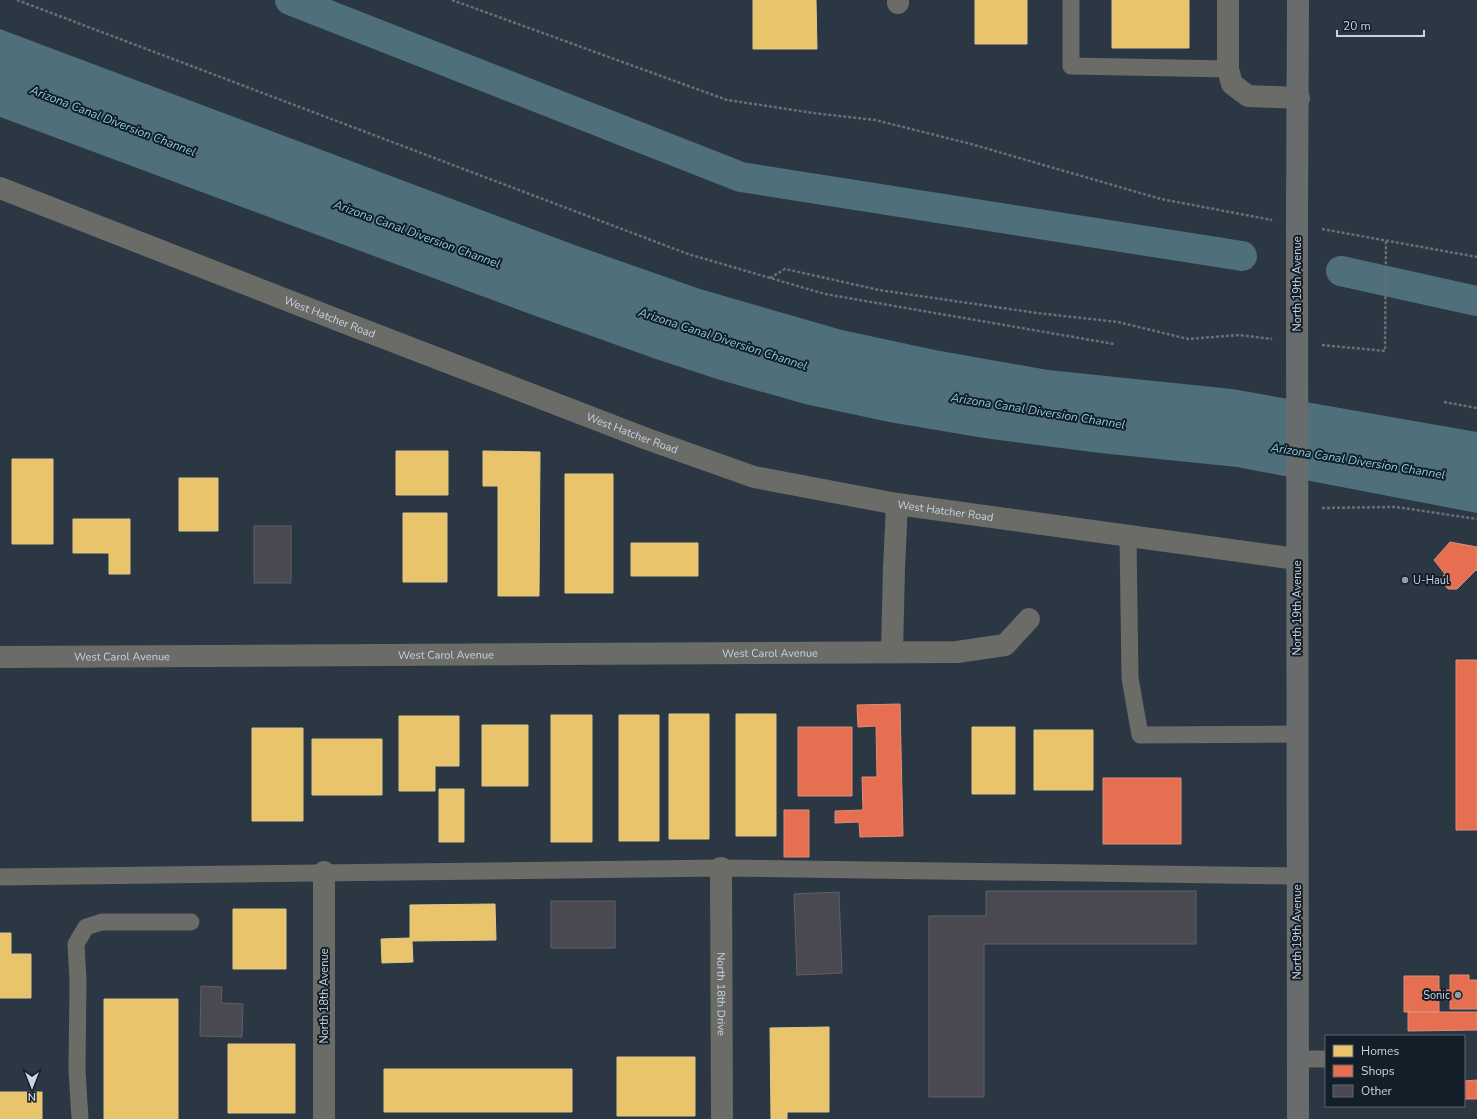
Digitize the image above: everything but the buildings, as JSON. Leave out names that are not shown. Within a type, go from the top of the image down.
[{"type":"main road","name":"North 19th Avenue","points":[[1298,0],[1298,1119]]},
{"type":"street","points":[[1228,0],[1228,69],[1232,84],[1248,96],[1299,98]]},
{"type":"street","name":"West Hatcher Road","points":[[0,188],[647,439],[754,477],[897,504],[1297,559]]},
{"type":"street","points":[[892,652],[897,504]]},
{"type":"street","name":"West Carol Avenue","points":[[0,657],[957,652],[1005,645],[1029,619]]},
{"type":"street","name":"North 18th Drive","points":[[721,868],[722,1119]]},
{"type":"street","name":"North 18th Avenue","points":[[324,872],[324,1119]]},
{"type":"lane","points":[[1070,0],[1071,66],[1228,69]]},
{"type":"lane","points":[[1128,536],[1130,678],[1140,734],[1297,734]]},
{"type":"lane","points":[[0,877],[721,868],[1297,876]]},
{"type":"lane","points":[[80,1119],[76,944],[86,927],[102,922],[191,922]]},
{"type":"lane","points":[[1297,1059],[1325,1059]]},
{"type":"path","points":[[17,0],[688,254],[825,294],[1114,344]]},
{"type":"path","points":[[452,0],[727,100],[812,113],[875,120],[971,144],[1161,199],[1245,216]]},
{"type":"path","points":[[1338,232],[1477,257]]},
{"type":"path","points":[[1336,346],[1385,351],[1386,241]]},
{"type":"path","points":[[770,278],[785,269],[879,290],[1037,313],[1118,322],[1188,339],[1250,336]]},
{"type":"path","points":[[1444,402],[1477,408]]},
{"type":"path","points":[[1342,508],[1396,507],[1477,519]]},
{"type":"water","name":"Arizona Canal Diversion Channel","points":[[0,29],[580,247],[700,289],[842,330],[935,350],[1048,370],[1232,389],[1477,432],[1477,513],[1237,467],[1100,453],[984,438],[889,422],[805,404],[720,380],[653,358],[530,314],[0,117]]},
{"type":"waterway","points":[[290,0],[741,177],[1242,256]]},
{"type":"waterway","points":[[1341,271],[1477,301]]},
{"type":"place","name":"U-Haul","points":[[1405,580]]},
{"type":"place","name":"Sonic","points":[[1458,995]]}]
